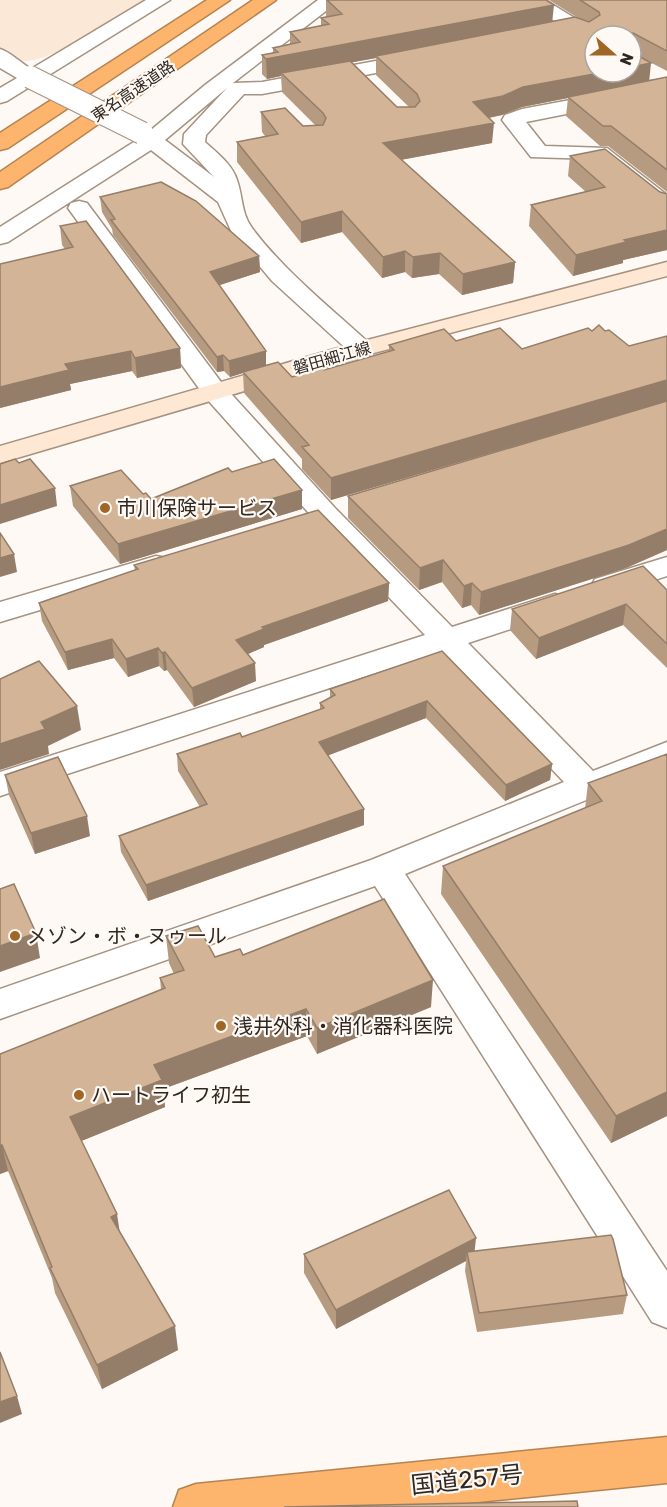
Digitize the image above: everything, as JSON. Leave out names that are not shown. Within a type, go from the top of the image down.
[{"type":"highway","name":"東名高速道路","points":[[0,143],[220,0]]},
{"type":"highway","name":"東名高速道路","points":[[0,182],[266,0]]},
{"type":"highway","name":"国道257号","points":[[196,1507],[667,1460]]},
{"type":"main road","name":"磐田細江線","points":[[0,455],[362,349],[667,269]]},
{"type":"street","points":[[0,97],[160,0]]},
{"type":"street","points":[[0,237],[147,137],[330,0]]},
{"type":"street","points":[[531,0],[583,31]]},
{"type":"street","points":[[541,34],[576,27]]},
{"type":"street","points":[[286,33],[285,39],[264,64],[195,134],[194,144],[224,172],[229,183],[228,200],[240,228],[280,276],[362,349]]},
{"type":"street","points":[[0,55],[6,63],[30,77],[147,137],[228,200]]},
{"type":"street","points":[[238,88],[262,88],[437,55]]},
{"type":"street","points":[[356,71],[373,88]]},
{"type":"street","points":[[649,71],[667,82]]},
{"type":"street","points":[[262,88],[279,105]]},
{"type":"street","points":[[667,88],[522,115],[513,120],[539,153],[599,153],[667,206]]},
{"type":"street","points":[[24,222],[90,205],[215,392],[336,511],[445,640],[587,785]]},
{"type":"street","points":[[202,207],[240,228]]},
{"type":"street","points":[[292,524],[336,511]]},
{"type":"street","points":[[0,612],[180,558]]},
{"type":"street","points":[[0,784],[667,566]]},
{"type":"street","points":[[0,1004],[383,869],[667,754]]},
{"type":"street","points":[[383,869],[667,1308]]},
{"type":"shaded area","points":[[0,0],[145,0],[70,46],[38,59],[22,61],[13,60],[0,53]]},
{"type":"building","points":[[327,0],[546,0],[554,5],[266,59],[262,55],[278,52],[273,48],[300,42],[290,32],[329,24],[321,18],[342,14]]},
{"type":"building","points":[[580,0],[667,0],[667,51],[643,38],[643,24],[583,24],[583,76],[523,87],[503,96],[473,102],[494,123],[383,143],[515,262],[463,274],[440,253],[413,257],[405,251],[383,257],[342,211],[301,222],[237,142],[278,134],[261,112],[285,108],[303,126],[323,125],[326,118],[323,113],[281,73],[350,61],[397,107],[415,107],[420,101],[417,94],[376,56],[575,17],[589,22],[600,15]]},
{"type":"building","points":[[643,58],[651,63],[643,65]]},
{"type":"building","points":[[667,77],[667,170],[611,126],[603,126],[568,97],[632,84],[643,84],[643,82]]},
{"type":"building","points":[[605,149],[660,192],[667,194],[667,230],[576,255],[531,205],[605,187],[570,156]]},
{"type":"building","points":[[161,182],[196,201],[259,256],[210,272],[266,351],[229,361],[223,355],[217,357],[111,220],[115,219],[100,197]]},
{"type":"building","points":[[86,221],[180,348],[135,358],[131,351],[65,364],[69,370],[0,387],[0,264],[73,247],[60,226]]},
{"type":"building","points":[[599,325],[629,346],[667,336],[667,380],[331,478],[302,447],[309,445],[243,372],[278,362],[292,377],[394,350],[389,345],[444,329],[456,341],[500,328],[522,349],[588,328],[592,331]]},
{"type":"building","points":[[667,401],[667,529],[629,545],[481,592],[472,583],[464,586],[443,560],[420,568],[348,496]]},
{"type":"building","points":[[15,459],[19,463],[30,459],[55,488],[0,505],[0,464]]},
{"type":"building","points":[[274,459],[302,490],[118,544],[70,486],[121,470],[143,494],[146,493],[151,499],[228,468],[232,472]]},
{"type":"building","points":[[318,510],[389,583],[262,627],[264,629],[236,640],[255,663],[192,688],[165,652],[162,653],[158,648],[126,659],[112,639],[65,652],[39,603],[138,569],[134,565]]},
{"type":"building","points":[[0,533],[14,554],[0,558]]},
{"type":"building","points":[[643,566],[667,590],[667,644],[626,604],[539,638],[512,609]]},
{"type":"building","points":[[442,651],[552,764],[506,785],[427,701],[319,742],[364,809],[146,885],[119,836],[207,804],[177,754],[240,733],[242,737],[324,708],[320,703],[335,695],[330,689]]},
{"type":"building","points":[[39,661],[77,706],[41,722],[45,729],[0,744],[0,679]]},
{"type":"building","points":[[667,754],[667,1092],[616,1116],[443,866],[602,801],[588,783]]},
{"type":"building","points":[[58,757],[87,816],[31,833],[5,775]]},
{"type":"building","points":[[14,884],[36,933],[0,946],[0,889]]},
{"type":"building","points":[[384,899],[433,980],[317,1028],[306,1009],[154,1065],[162,1080],[70,1117],[117,1214],[111,1217],[175,1326],[97,1365],[50,1268],[52,1267],[2,1145],[0,1145],[0,1054],[165,988],[160,978],[184,970],[166,936],[198,926],[215,957],[240,949],[243,955]]},
{"type":"building","points":[[449,1190],[476,1238],[336,1310],[304,1254]]},
{"type":"building","points":[[611,1235],[627,1295],[479,1313],[467,1252]]},
{"type":"building","points":[[0,1352],[17,1396],[0,1402]]},
{"type":"building","points":[[577,1501],[578,1507],[284,1507]]},
{"type":"place","name":"市川保険サービス","points":[[105,508]]},
{"type":"place","name":"メゾン・ボ・ヌゥール","points":[[15,936]]},
{"type":"place","name":"浅井外科・消化器科医院","points":[[221,1026]]},
{"type":"place","name":"ハートライフ初生","points":[[79,1095]]}]
